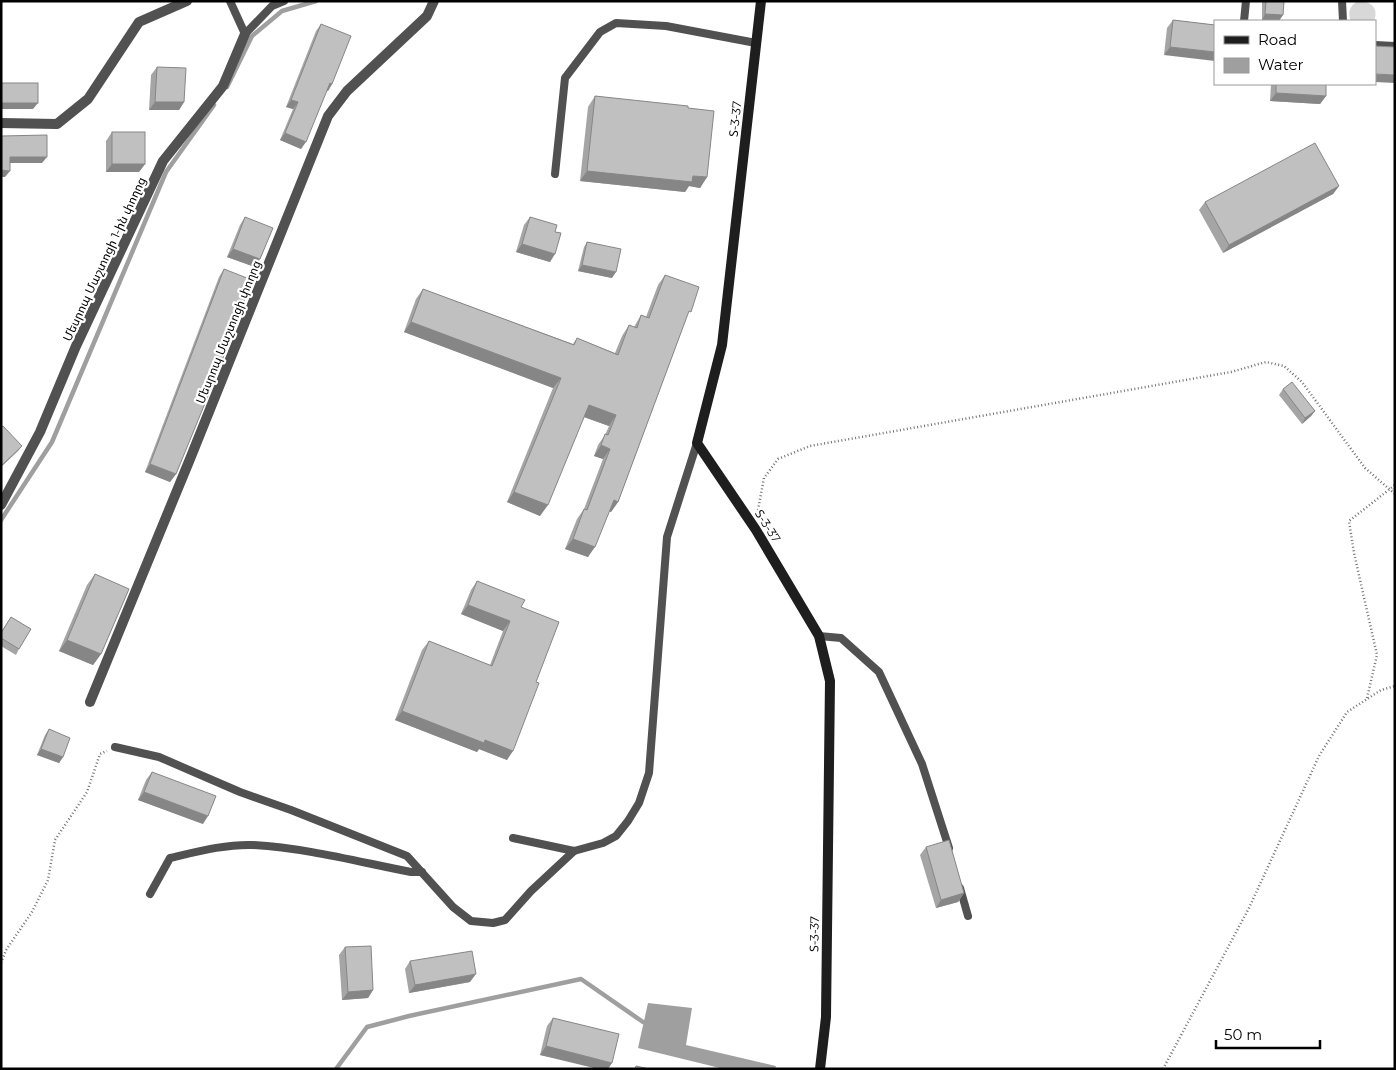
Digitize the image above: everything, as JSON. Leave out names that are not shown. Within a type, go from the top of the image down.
[{"type":"main road","name":"Տ-3-37","points":[[761,1],[722,345],[697,443],[756,530],[819,636],[830,681],[826,1017],[820,1069]]},
{"type":"street","points":[[1,123],[57,124],[88,98],[139,22],[187,1]]},
{"type":"street","name":"Մեսրոպ Մաշտոցի փողոց","points":[[90,702],[328,116],[347,91],[427,16],[434,1]]},
{"type":"street","name":"Մեսրոպ Մաշտոցի 1-ին փողոց","points":[[1,505],[40,432],[76,346],[163,161],[223,86],[244,34]]},
{"type":"lane","points":[[230,1],[244,34],[272,6],[284,1]]},
{"type":"lane","points":[[1244,20],[1246,1]]},
{"type":"lane","points":[[1342,1],[1343,20]]},
{"type":"lane","points":[[555,174],[565,78],[600,32],[616,23],[666,26],[756,44]]},
{"type":"lane","points":[[1376,45],[1395,46]]},
{"type":"lane","points":[[513,838],[574,851],[603,843],[616,836],[639,803],[649,773],[667,537],[697,443]]},
{"type":"lane","points":[[819,636],[841,638],[879,672],[922,764],[952,859]]},
{"type":"lane","points":[[115,746],[160,757],[240,792],[407,856],[453,906],[471,921],[493,923],[505,920],[531,891],[574,851]]},
{"type":"lane","points":[[150,894],[170,858],[208,849],[251,845],[303,851],[411,872],[422,872]]},
{"type":"lane","points":[[957,878],[968,916]]},
{"type":"path","points":[[756,530],[764,478],[778,459],[810,446],[1231,372],[1266,362],[1284,366],[1302,382],[1365,468],[1395,494]]},
{"type":"path","points":[[1366,700],[1377,655],[1354,553],[1349,521],[1395,484]]},
{"type":"path","points":[[1163,1069],[1248,908],[1319,756],[1347,712],[1381,690],[1395,686]]},
{"type":"path","points":[[1,963],[6,950],[32,912],[48,880],[55,840],[88,792],[100,754],[115,746]]},
{"type":"shaded area","points":[[1358,1],[1367,2],[1373,6],[1375,9],[1374,20],[1351,20],[1349,15],[1353,5]]},
{"type":"water","points":[[648,1003],[692,1008],[686,1045],[776,1066],[775,1069],[724,1069],[638,1048]]},
{"type":"building","points":[[1266,1],[1284,1],[1283,15],[1265,14]]},
{"type":"building","points":[[1173,20],[1214,25],[1214,52],[1170,47]]},
{"type":"building","points":[[321,24],[351,36],[306,142],[285,133],[298,102],[291,100]]},
{"type":"building","points":[[1376,46],[1395,47],[1395,75],[1376,74]]},
{"type":"building","points":[[157,67],[186,68],[184,102],[155,102]]},
{"type":"building","points":[[1,83],[38,83],[38,103],[1,103]]},
{"type":"building","points":[[1276,85],[1326,85],[1326,96],[1276,93]]},
{"type":"building","points":[[595,96],[688,106],[688,108],[714,111],[707,177],[693,176],[692,182],[587,171]]},
{"type":"building","points":[[112,132],[145,132],[145,164],[112,164]]},
{"type":"building","points":[[47,135],[47,157],[10,157],[10,171],[1,170],[1,136]]},
{"type":"building","points":[[1315,143],[1339,186],[1229,245],[1205,202]]},
{"type":"building","points":[[245,217],[273,228],[260,259],[233,249]]},
{"type":"building","points":[[530,217],[557,225],[555,232],[561,233],[555,254],[522,244]]},
{"type":"building","points":[[587,242],[621,249],[616,272],[582,265]]},
{"type":"building","points":[[224,269],[252,280],[217,374],[176,474],[150,464]]},
{"type":"building","points":[[665,275],[699,287],[618,502],[614,500],[595,547],[573,539],[584,509],[587,510],[610,449],[601,445],[605,434],[608,435],[616,415],[589,405],[548,505],[514,492],[561,378],[411,322],[423,289],[574,345],[577,338],[618,355],[629,325],[637,328],[641,315],[649,318]]},
{"type":"building","points":[[1292,382],[1315,411],[1305,418],[1283,389]]},
{"type":"building","points":[[3,426],[22,446],[1,466],[1,427]]},
{"type":"building","points":[[95,574],[129,589],[101,654],[67,640]]},
{"type":"building","points":[[477,581],[525,600],[521,607],[559,622],[536,682],[539,683],[513,751],[485,740],[484,743],[402,711],[429,641],[492,666],[510,621],[468,605]]},
{"type":"building","points":[[11,617],[31,629],[19,649],[1,638],[1,633]]},
{"type":"building","points":[[49,729],[70,738],[63,757],[41,749]]},
{"type":"building","points":[[152,772],[216,796],[208,816],[144,792]]},
{"type":"building","points":[[949,840],[964,893],[941,900],[926,847]]},
{"type":"building","points":[[371,946],[373,990],[348,992],[345,947]]},
{"type":"building","points":[[472,951],[476,974],[415,985],[410,961]]},
{"type":"building","points":[[553,1018],[619,1034],[612,1063],[546,1046]]},
{"type":"building","points":[[636,1066],[649,1069],[635,1069]]},
{"type":"waterway","points":[[227,87],[252,36],[282,11],[316,1]]},
{"type":"waterway","points":[[1,520],[52,442],[166,172],[214,105]]},
{"type":"waterway","points":[[336,1069],[367,1027],[409,1016],[581,979],[643,1022]]}]
